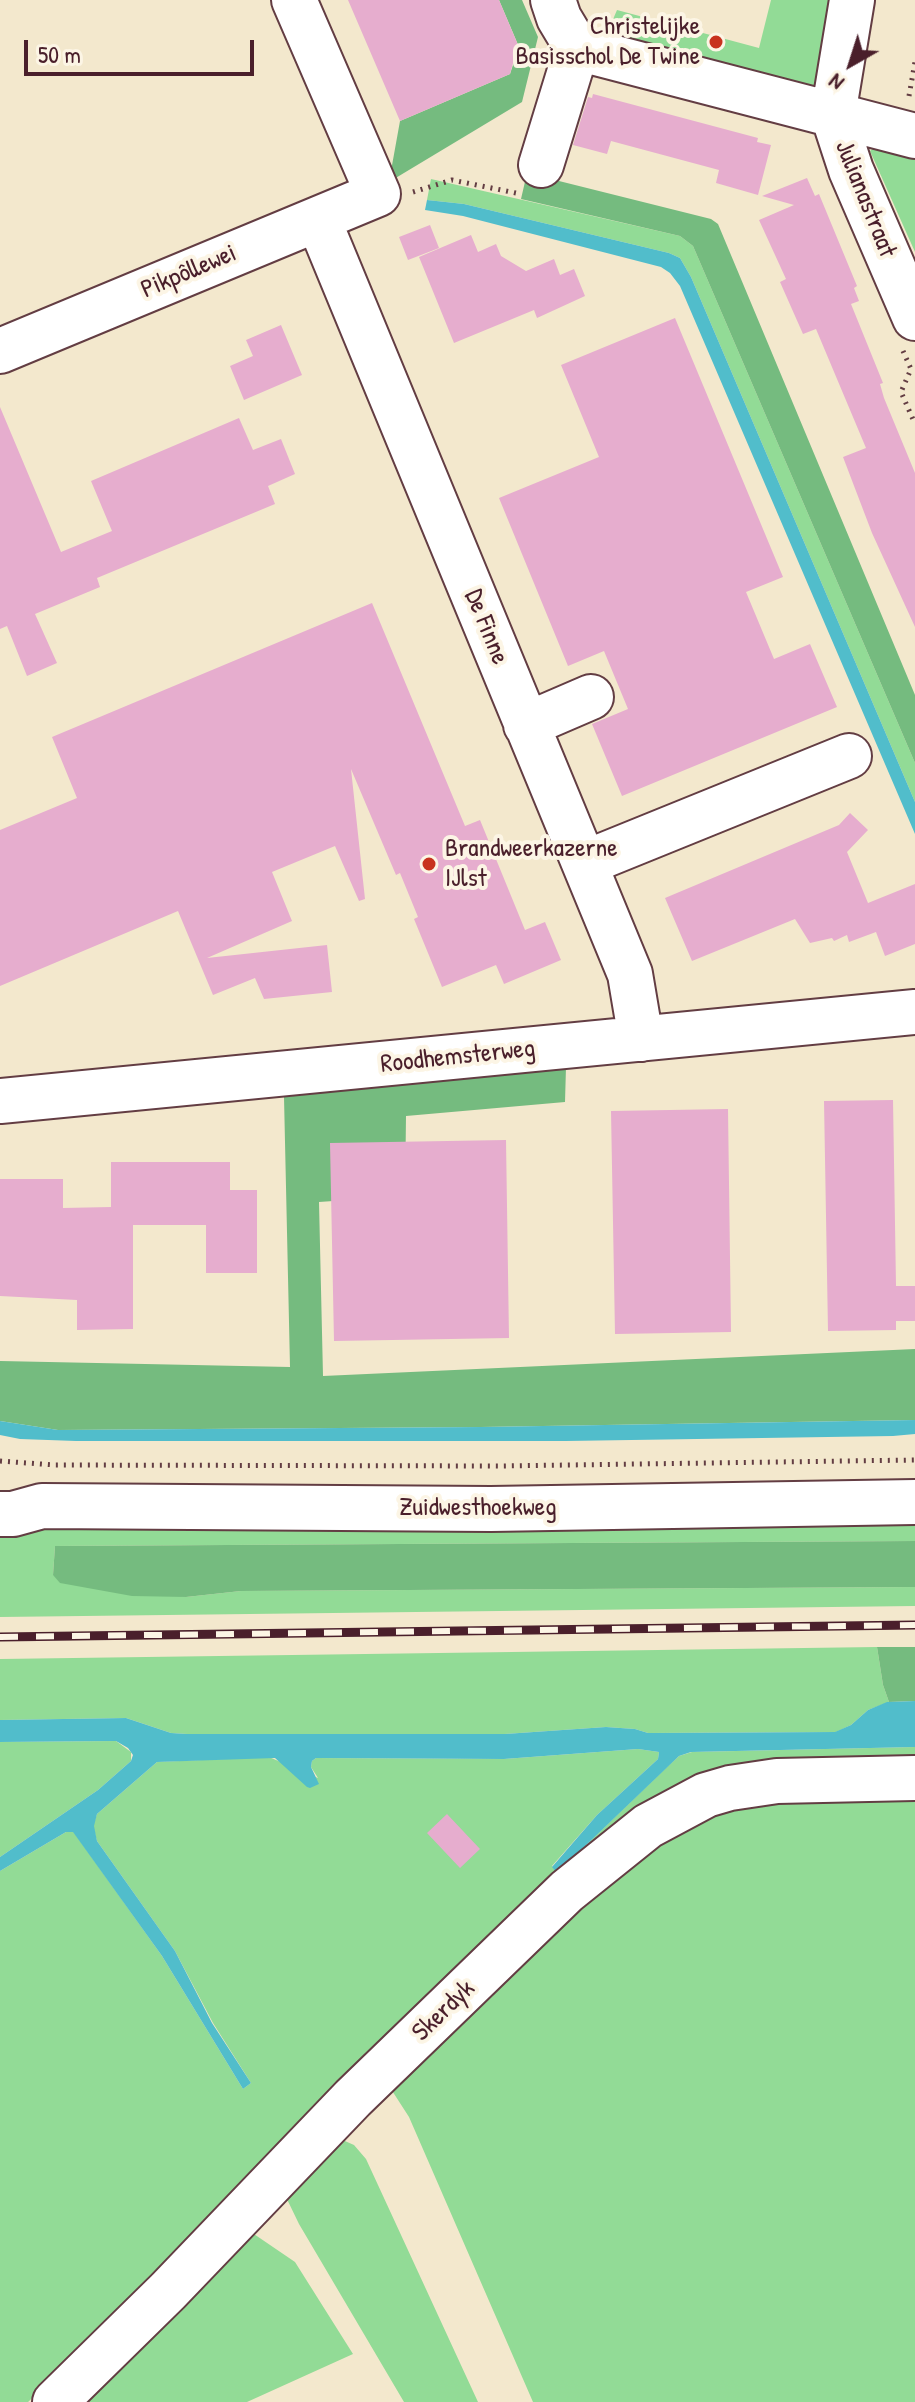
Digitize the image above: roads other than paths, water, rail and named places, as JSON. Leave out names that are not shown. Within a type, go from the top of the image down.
[{"type":"street","name":"Pikpôllewei","points":[[0,351],[378,194],[294,0]]},
{"type":"street","points":[[553,0],[559,18],[577,48],[915,136]]},
{"type":"street","name":"Julianastraat","points":[[852,0],[833,115],[851,170],[913,305]]},
{"type":"street","points":[[541,165],[577,48]]},
{"type":"street","name":"De Finne","points":[[318,219],[630,974],[641,1039]]},
{"type":"street","points":[[526,725],[591,697]]},
{"type":"street","points":[[585,863],[849,756]]},
{"type":"street","name":"Roodhemsterweg","points":[[0,1101],[915,1012]]},
{"type":"street","name":"Zuidwesthoekweg","points":[[0,1494],[13,1495],[42,1506]]},
{"type":"street","name":"Zuidwesthoekweg","points":[[0,1514],[13,1514],[42,1506],[491,1509],[915,1502]]},
{"type":"street","name":"Skerdyk","points":[[55,2402],[168,2291],[353,2098],[567,1891],[648,1826],[706,1795],[730,1788],[777,1781],[915,1778]]},
{"type":"water","points":[[427,200],[464,204],[680,258],[691,277],[915,802],[915,834],[680,286],[670,273],[661,267],[463,216],[425,210]]},
{"type":"water","points":[[915,1420],[915,1434],[893,1436],[566,1441],[76,1441],[20,1439],[0,1435],[0,1421],[58,1430]]},
{"type":"water","points":[[915,1701],[915,1747],[691,1752],[679,1756],[557,1873],[552,1867],[597,1815],[658,1759],[659,1752],[638,1749],[504,1759],[316,1758],[311,1767],[319,1784],[310,1788],[275,1758],[157,1762],[97,1814],[94,1826],[97,1841],[175,1951],[212,2023],[251,2083],[243,2089],[162,1956],[73,1832],[66,1832],[0,1871],[0,1857],[98,1790],[131,1761],[133,1755],[116,1741],[0,1742],[0,1720],[126,1718],[171,1733],[187,1734],[505,1734],[606,1727],[648,1733],[835,1732],[851,1725],[868,1710],[887,1702]]},
{"type":"railway","points":[[0,1637],[915,1625]]},
{"type":"place","name":"Christelijke Basisschol De Twine","points":[[716,42]]},
{"type":"place","name":"Brandweerkazerne IJlst","points":[[429,864]]}]
